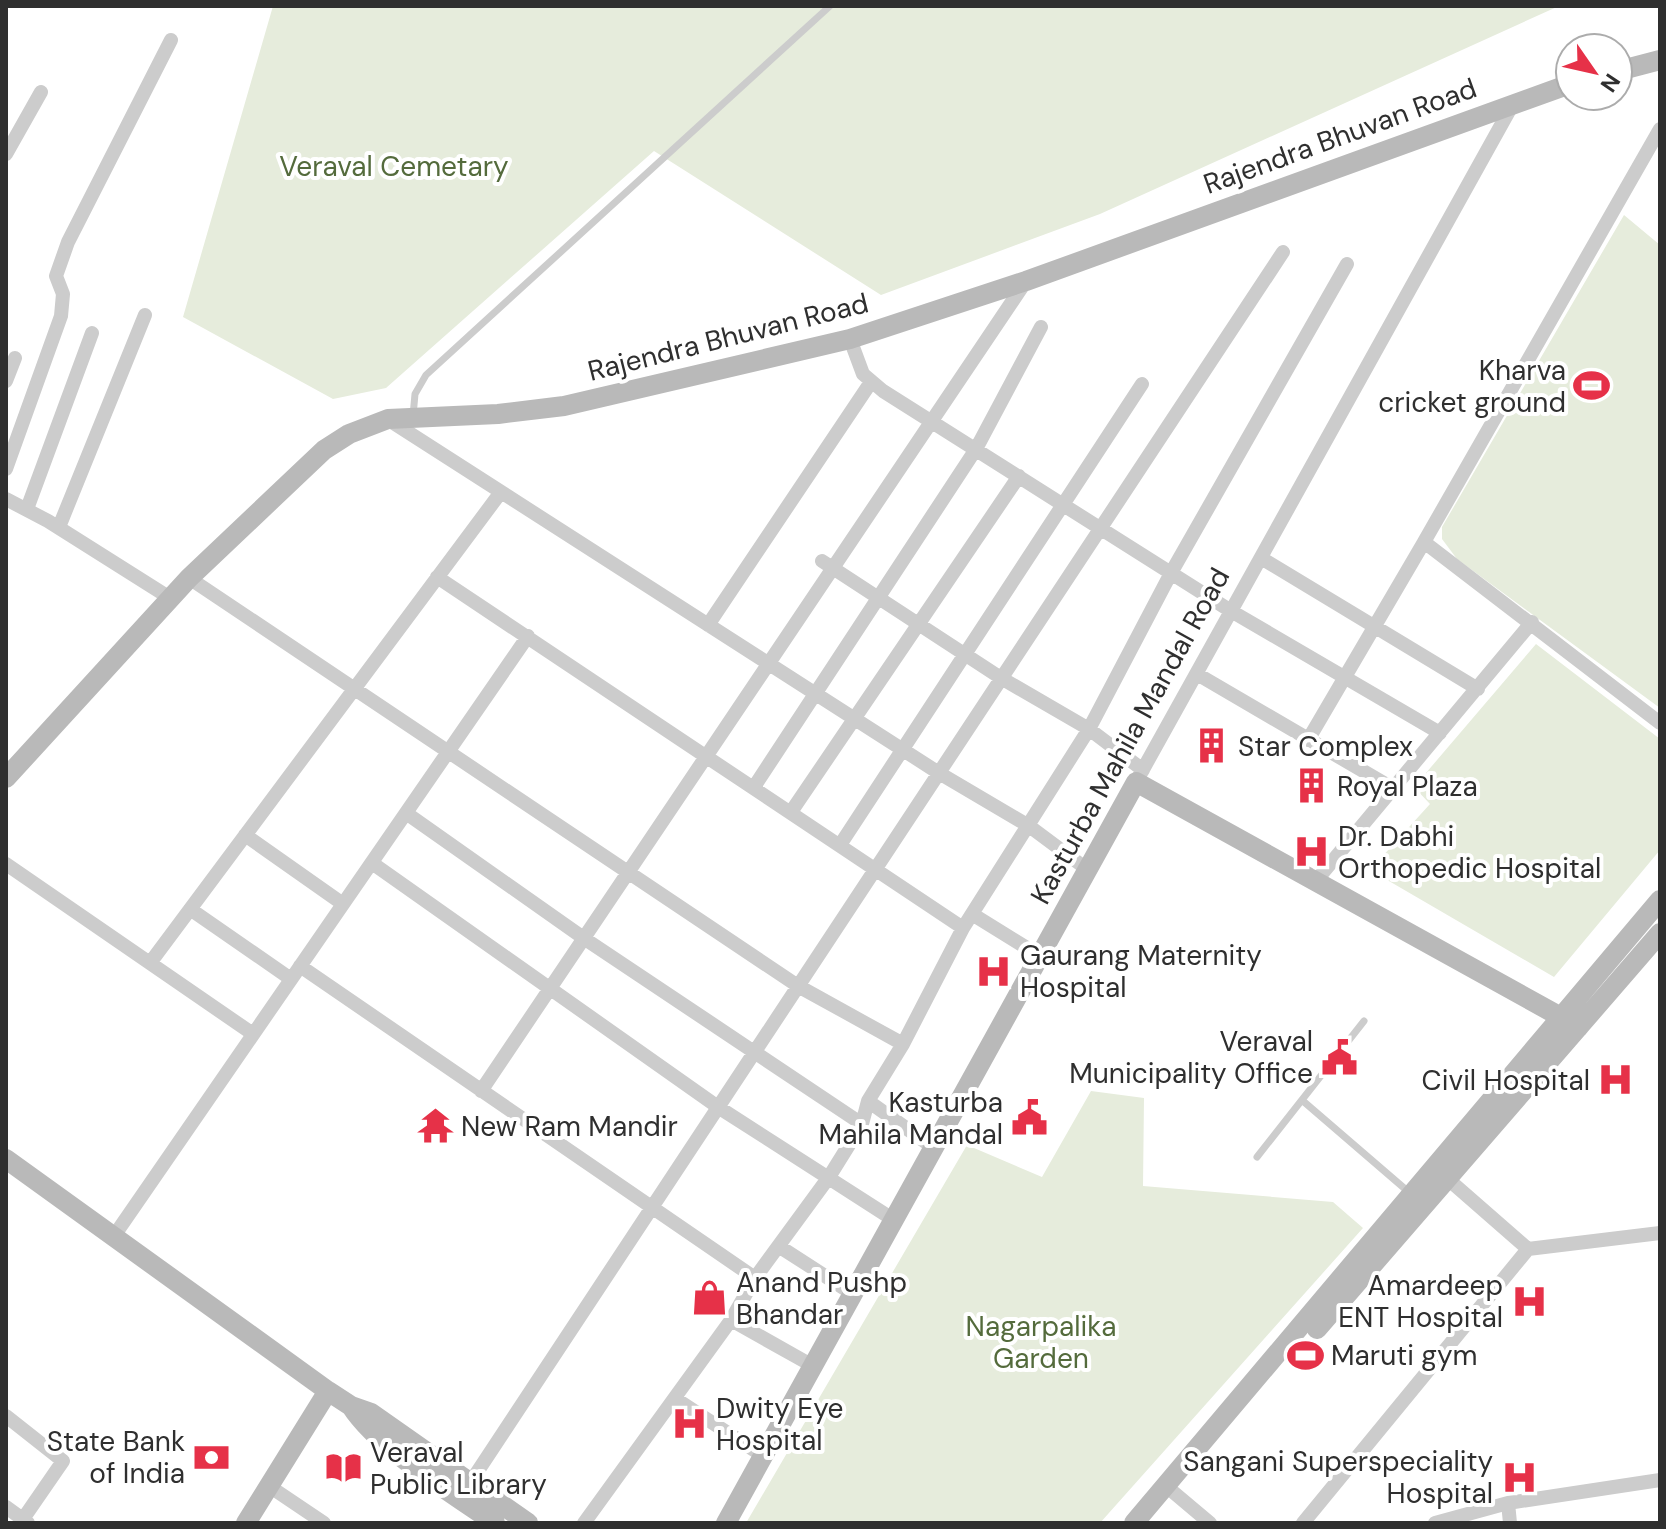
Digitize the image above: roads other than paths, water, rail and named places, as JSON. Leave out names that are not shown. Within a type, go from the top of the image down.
[{"type":"street","points":[[6,469],[61,316],[63,294],[56,276],[68,242],[171,40]]},
{"type":"street","points":[[1634,67],[1660,60]]},
{"type":"street","name":"Rajendra Bhuvan Road","points":[[9,770],[189,578],[324,450],[349,434],[388,419],[564,406],[850,339],[1026,281],[1554,89]]},
{"type":"street","points":[[6,154],[41,92]]},
{"type":"street","name":"Kasturba Mahila Mandal Road","points":[[726,1523],[1514,102]]},
{"type":"street","points":[[1308,740],[1660,129]]},
{"type":"street","points":[[465,1490],[1283,252]]},
{"type":"street","points":[[584,1523],[676,1399],[862,1124],[868,1101],[903,1044],[963,928],[1089,729],[1171,573],[1347,264]]},
{"type":"street","points":[[481,1091],[769,664],[828,565],[1026,281]]},
{"type":"street","points":[[59,527],[145,315]]},
{"type":"street","points":[[754,787],[976,449],[1041,327]]},
{"type":"street","points":[[27,509],[92,333]]},
{"type":"street","points":[[850,339],[857,364],[871,382],[1231,611],[1440,733]]},
{"type":"street","points":[[6,381],[15,358]]},
{"type":"street","points":[[708,625],[871,382]]},
{"type":"street","points":[[840,845],[1142,384]]},
{"type":"street","points":[[388,419],[902,750],[1029,826],[1088,870]]},
{"type":"street","points":[[791,812],[1019,476]]},
{"type":"street","points":[[150,963],[501,492]]},
{"type":"street","points":[[6,499],[59,527],[170,598]]},
{"type":"street","points":[[1424,542],[1660,723]]},
{"type":"street","points":[[1261,558],[1478,689]]},
{"type":"street","points":[[828,565],[1001,678],[1089,729],[1140,776],[1315,882],[1570,1022]]},
{"type":"street","points":[[437,577],[963,928]]},
{"type":"street","points":[[189,578],[798,986],[903,1044]]},
{"type":"street","points":[[1315,882],[1532,622]]},
{"type":"street","points":[[114,1236],[528,636]]},
{"type":"street","points":[[1197,674],[1394,789]]},
{"type":"street","points":[[406,813],[585,939],[862,1124]]},
{"type":"street","points":[[245,835],[343,904]]},
{"type":"street","points":[[372,863],[718,1107],[894,1220]]},
{"type":"street","points":[[6,864],[253,1034]]},
{"type":"street","points":[[1134,1523],[1171,1490],[1570,1022],[1660,900]]},
{"type":"street","points":[[190,909],[291,979]]},
{"type":"street","points":[[972,914],[1040,956]]},
{"type":"street","points":[[1570,1022],[1660,933]]},
{"type":"street","points":[[300,966],[755,1278]]},
{"type":"street","points":[[868,1101],[934,1148]]},
{"type":"street","points":[[6,1159],[328,1391],[351,1406],[371,1413],[465,1490],[495,1523]]},
{"type":"street","points":[[1441,1174],[1528,1249]]},
{"type":"street","points":[[1303,1523],[1528,1249],[1660,1233]]},
{"type":"street","points":[[780,1247],[853,1294]]},
{"type":"street","points":[[731,1320],[813,1366]]},
{"type":"street","points":[[246,1523],[328,1391]]},
{"type":"street","points":[[676,1399],[763,1456]]},
{"type":"street","points":[[6,1416],[63,1461],[25,1521],[6,1507]]},
{"type":"street","points":[[1435,1523],[1508,1503],[1660,1480]]},
{"type":"street","points":[[269,1486],[324,1523]]},
{"type":"street","points":[[465,1490],[528,1523]]},
{"type":"street","points":[[1152,1523],[1171,1490]]},
{"type":"street","points":[[1171,1490],[1210,1523]]},
{"type":"street","points":[[1508,1503],[1510,1523]]},
{"type":"lane","points":[[413,418],[415,394],[426,375],[830,6]]},
{"type":"lane","points":[[1257,1157],[1364,1021]]},
{"type":"lane","points":[[1303,1101],[1418,1200]]},
{"type":"place","name":"Kharva cricket ground","points":[[1592,386]]},
{"type":"place","name":"Star Complex","points":[[1212,746]]},
{"type":"place","name":"Royal Plaza","points":[[1311,786]]},
{"type":"place","name":"Dr. Dabhi Orthopedic Hospital","points":[[1312,852]]},
{"type":"place","name":"Gaurang Maternity Hospital","points":[[994,971]]},
{"type":"place","name":"Veraval Municipality Office","points":[[1339,1057]]},
{"type":"place","name":"Civil Hospital","points":[[1616,1080]]},
{"type":"place","name":"Kasturba Mahila Mandal","points":[[1029,1118]]},
{"type":"place","name":"New Ram Mandir","points":[[435,1126]]},
{"type":"place","name":"Anand Pushp Bhandar","points":[[710,1298]]},
{"type":"place","name":"Amardeep ENT Hospital","points":[[1529,1301]]},
{"type":"place","name":"Maruti gym","points":[[1305,1355]]},
{"type":"place","name":"Dwity Eye Hospital","points":[[690,1424]]},
{"type":"place","name":"State Bank of India","points":[[211,1457]]},
{"type":"place","name":"Veraval Public Library","points":[[344,1468]]},
{"type":"place","name":"Sangani Superspeciality Hospital","points":[[1519,1477]]},
{"type":"park label","name":"Veraval Cemetary","points":[[394,166]]},
{"type":"park label","name":"Nagarpalika Garden","points":[[1041,1342]]}]
